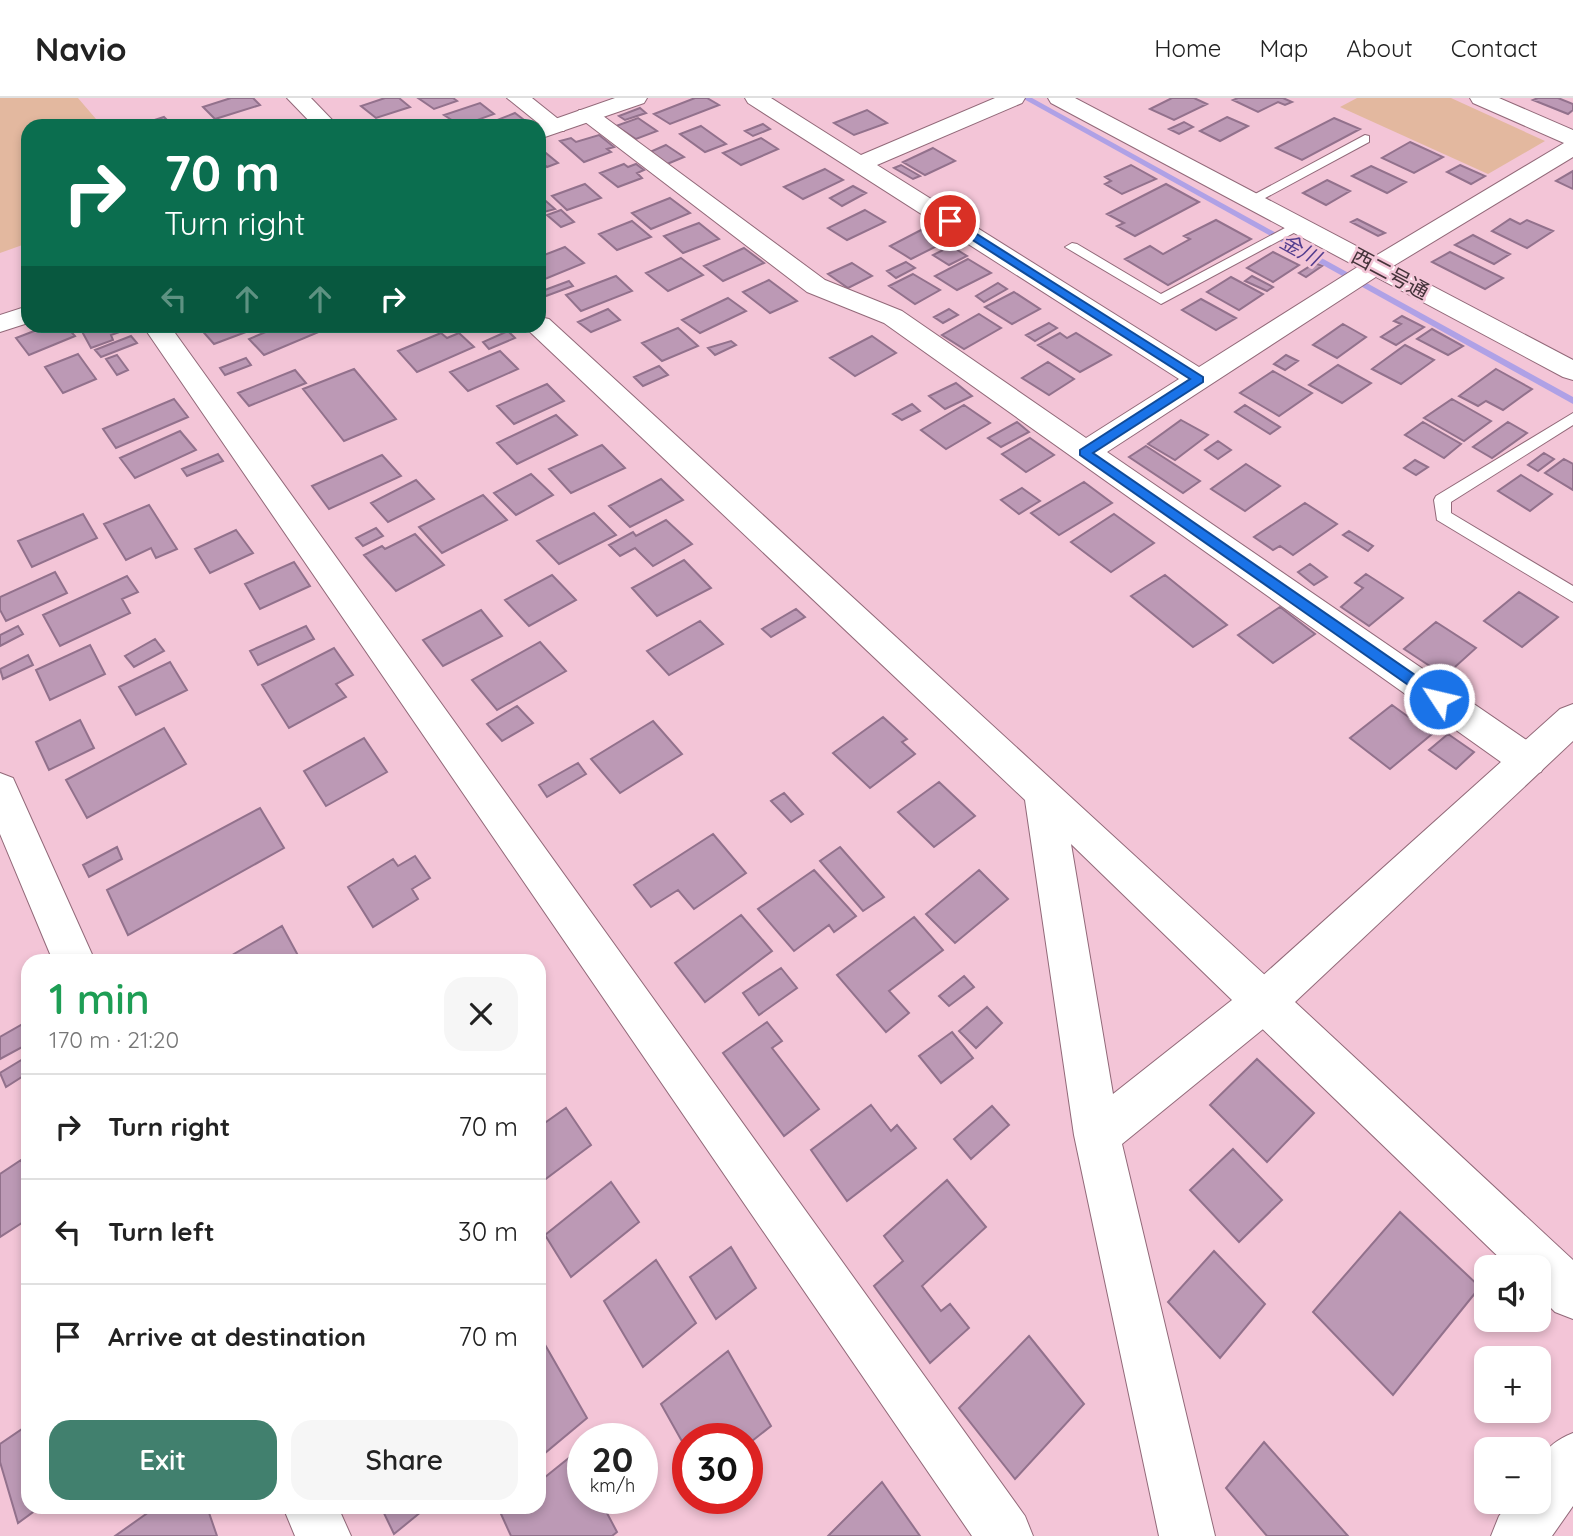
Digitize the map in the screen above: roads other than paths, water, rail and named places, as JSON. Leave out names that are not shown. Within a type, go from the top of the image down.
[{"type":"street","points":[[298,98],[320,119]]},
{"type":"street","points":[[519,98],[539,119]]},
{"type":"street","points":[[548,129],[636,98]]},
{"type":"street","points":[[756,98],[1199,379]]},
{"type":"street","points":[[859,164],[1014,98]]},
{"type":"street","name":"西二号通","points":[[1059,98],[1573,371]]},
{"type":"street","points":[[1480,98],[1573,138]]},
{"type":"street","points":[[587,115],[816,286],[893,317],[1528,761]]},
{"type":"street","points":[[1084,453],[1376,266],[1573,147]]},
{"type":"street","points":[[0,324],[21,316]]},
{"type":"street","points":[[546,332],[1043,793],[1573,1294]]},
{"type":"street","points":[[162,333],[1005,1536]]},
{"type":"street","points":[[1097,1135],[1264,1002],[1573,719]]},
{"type":"street","points":[[0,789],[71,954]]},
{"type":"street","points":[[1043,793],[1097,1135],[1187,1536]]},
{"type":"street","points":[[1519,1536],[1573,1460]]},
{"type":"street","points":[[313,1514],[323,1536]]},
{"type":"lane","points":[[1251,200],[1365,139]]},
{"type":"lane","points":[[1072,247],[1161,300],[1298,225]]},
{"type":"lane","points":[[1573,418],[1441,500],[1443,516],[1573,595]]},
{"type":"waterway","name":"金川","points":[[1026,98],[1573,401]]}]
